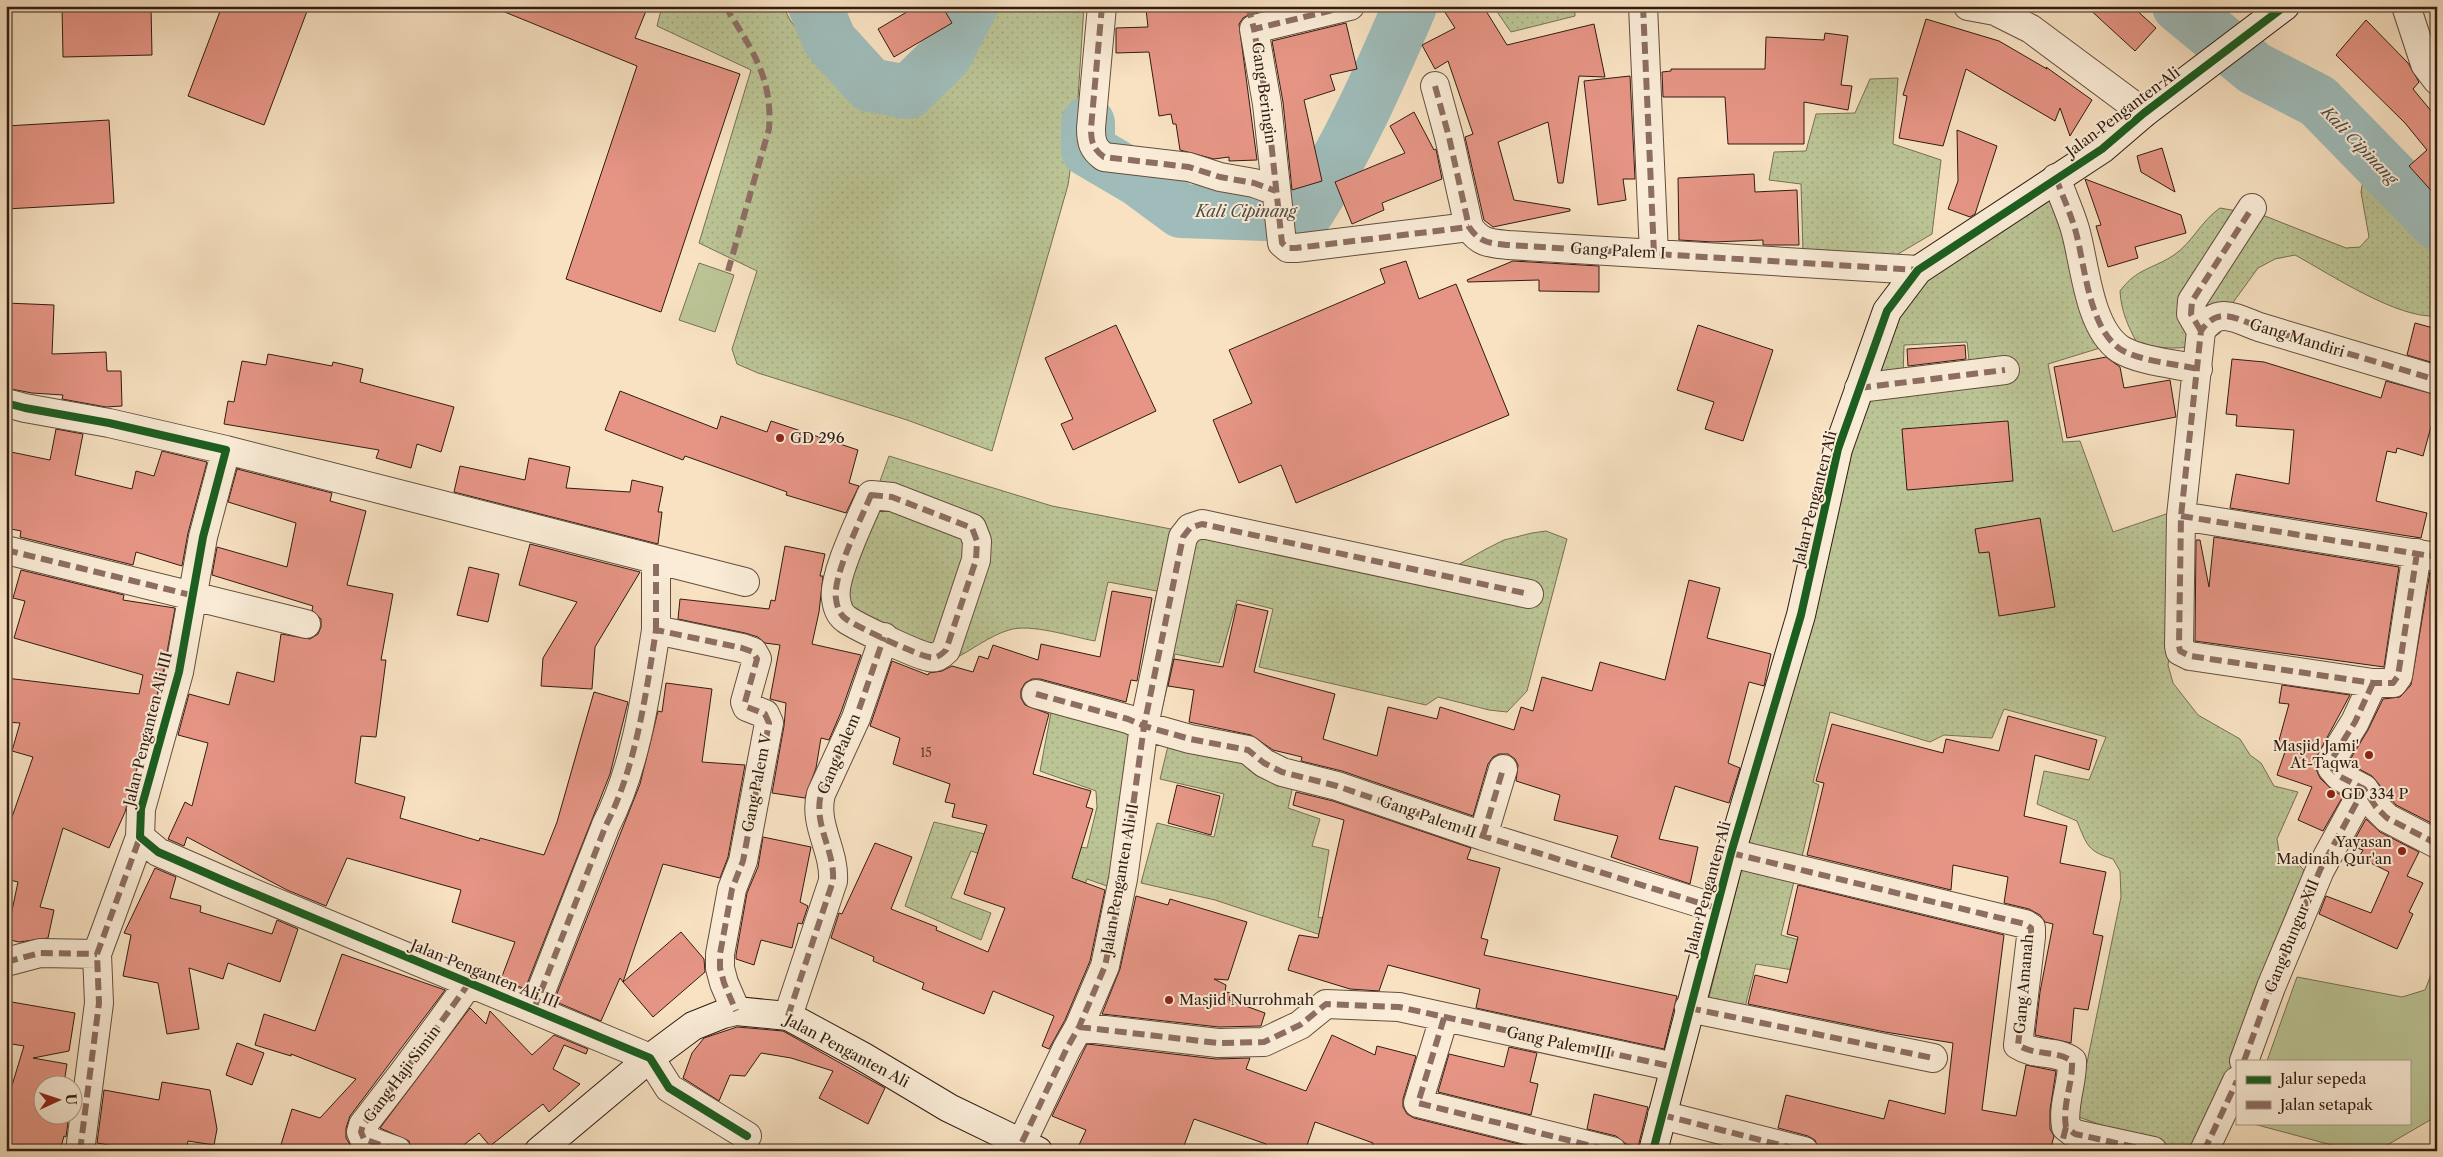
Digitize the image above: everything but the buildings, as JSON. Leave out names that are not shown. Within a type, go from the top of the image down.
[{"type":"street","points":[[1102,6],[1090,128],[1091,141],[1095,150],[1104,157],[1189,167],[1220,177],[1254,183],[1276,194]]},
{"type":"street","name":"Gang Beringin","points":[[1350,6],[1252,18],[1267,104],[1282,243],[1288,248],[1469,226]]},
{"type":"street","points":[[1643,6],[1654,254]]},
{"type":"street","points":[[1968,6],[1995,11],[2031,29],[2144,113]]},
{"type":"street","points":[[2406,6],[2425,64],[2437,80]]},
{"type":"street","name":"Jalan Penganten Ali","points":[[1653,1151],[1731,853],[1801,615],[1838,449],[1887,311],[1918,270],[2102,149],[2144,113],[2270,13]]},
{"type":"street","points":[[1434,86],[1449,137],[1469,226]]},
{"type":"street","points":[[2056,178],[2074,228],[2095,314],[2108,336],[2119,348],[2131,354],[2198,370]]},
{"type":"street","points":[[2181,516],[2431,551],[2398,676],[2393,683],[2373,683],[2184,655],[2179,646],[2181,516],[2201,331],[2191,314],[2192,301],[2252,208]]},
{"type":"street","name":"Gang Palem I","points":[[1469,226],[1476,238],[1491,243],[1918,270]]},
{"type":"street","name":"Gang Mandiri","points":[[2201,331],[2209,319],[2216,316],[2232,317],[2259,327],[2437,380]]},
{"type":"street","points":[[1859,388],[2005,370]]},
{"type":"street","points":[[6,402],[25,408],[108,423],[226,450],[745,582]]},
{"type":"street","name":"Jalan Penganten Ali III","points":[[80,1151],[99,1002],[97,954],[140,837],[141,809],[179,672],[203,537],[226,450]]},
{"type":"street","points":[[871,495],[892,497],[972,528],[977,541],[976,560],[946,650],[940,656],[930,658],[884,637],[845,618],[838,610],[835,597],[839,575],[871,495]]},
{"type":"street","name":"Jalan Penganten Ali II","points":[[1030,1146],[1067,1048],[1079,1027],[1105,966],[1123,879],[1144,726],[1183,537],[1190,528],[1202,524],[1529,594]]},
{"type":"street","points":[[6,550],[306,624]]},
{"type":"street","points":[[534,1008],[606,825],[618,802],[644,704],[656,630],[656,560]]},
{"type":"street","name":"Gang Palem V","points":[[656,630],[742,648],[753,652],[756,656],[745,702],[747,707],[765,714],[769,723],[742,861],[732,889],[720,954],[720,968],[724,983],[736,1011]]},
{"type":"street","name":"Gang Palem","points":[[788,1016],[833,881],[834,870],[821,830],[818,806],[821,794],[856,718],[884,637]]},
{"type":"street","points":[[2373,683],[2355,722],[2332,759],[2332,768],[2339,776],[2364,789],[2376,807],[2388,818],[2437,844]]},
{"type":"street","name":"Gang Palem II","points":[[1036,694],[1128,719],[1144,726],[1190,739],[1248,750],[1264,763],[1282,772],[1337,786],[1483,836],[1716,908]]},
{"type":"street","points":[[1483,836],[1503,769]]},
{"type":"street","name":"Gang Bungur XII","points":[[2244,1060],[2271,988],[2320,870],[2364,789]]},
{"type":"street","name":"Jalan Penganten Ali III","points":[[140,837],[158,852],[650,1058]]},
{"type":"street","name":"Gang Amanah","points":[[1731,853],[2025,924],[2031,928],[2018,1045],[2037,1053],[2065,1056],[2072,1061],[2064,1115],[2067,1139],[2075,1134],[2152,1151]]},
{"type":"street","points":[[6,962],[40,952],[97,954]]},
{"type":"street","name":"Gang Haji Simin","points":[[397,1151],[364,1138],[362,1132],[363,1125],[426,1045],[435,1029],[469,983]]},
{"type":"street","points":[[1079,1027],[1218,1043],[1264,1042],[1300,1026],[1326,1004],[1399,1007],[1444,1018],[1418,1103],[1612,1151]]},
{"type":"street","points":[[1689,1008],[1933,1058]]},
{"type":"street","name":"Jalan Penganten Ali","points":[[538,1151],[650,1058],[693,1026],[736,1011],[788,1016],[949,1108],[1030,1146]]},
{"type":"street","name":"Gang Palem III","points":[[1444,1018],[1674,1067]]},
{"type":"street","points":[[650,1058],[669,1088],[746,1136]]},
{"type":"street","points":[[2204,1151],[2236,1082]]},
{"type":"street","points":[[1662,1115],[1804,1151]]},
{"type":"green space","points":[[662,6],[783,6],[790,20],[841,87],[904,107],[960,70],[992,6],[1084,6],[1076,129],[1068,185],[992,451],[907,420],[758,373],[737,364],[732,349],[757,271],[699,243],[751,70],[657,26]]},
{"type":"green space","points":[[1493,6],[1575,6],[1575,16],[1511,32]]},
{"type":"green space","points":[[1898,78],[1893,144],[1941,160],[1932,234],[1893,257],[1803,251],[1801,184],[1769,180],[1774,152],[1806,151],[1816,114],[1855,113],[1870,79]]},
{"type":"green space","points":[[2376,176],[2437,244],[2437,316],[2421,315],[2384,303],[2364,294],[2295,255],[2275,259],[2258,268],[2224,315],[2220,333],[2210,339],[2200,344],[2180,348],[2137,343],[2126,318],[2120,291],[2126,283],[2139,273],[2166,260],[2181,250],[2207,219],[2220,208],[2265,216],[2346,248],[2360,247],[2369,237],[2361,192],[2363,180]]},
{"type":"green space","points":[[2059,184],[2116,343],[2048,364],[2063,442],[2080,441],[2113,532],[2175,511],[2174,623],[2168,665],[2173,683],[2198,715],[2240,739],[2250,755],[2261,763],[2274,786],[2298,792],[2277,839],[2280,857],[2298,864],[2304,870],[2304,879],[2210,1121],[2195,1149],[2173,1151],[2076,1116],[2121,897],[2120,871],[2113,859],[2098,853],[2089,846],[2077,821],[2037,804],[2044,771],[2089,780],[2106,737],[2004,709],[1992,738],[1944,735],[1930,742],[1830,712],[1813,782],[1819,785],[1800,865],[1745,854],[1861,391],[1970,369],[1967,342],[1904,345],[1903,377],[1865,383],[1900,279]]},
{"type":"green space","points":[[699,263],[734,275],[715,332],[679,320]]},
{"type":"green space","points":[[889,456],[1052,506],[1321,558],[1449,570],[1504,540],[1546,531],[1567,539],[1527,691],[1507,712],[1489,710],[1438,697],[1426,705],[1259,667],[1273,609],[1237,600],[1219,663],[1175,654],[1159,721],[1138,705],[1137,692],[1157,591],[1108,582],[1095,641],[1052,631],[1018,628],[994,636],[954,659],[834,628],[832,615]]},
{"type":"green space","points":[[1053,702],[1109,717],[1134,739],[1121,891],[1087,879],[1069,925],[1053,878],[971,851],[951,898],[991,913],[981,940],[905,906],[934,822],[989,835],[1087,848],[1097,807],[1096,791],[1040,771]]},
{"type":"green space","points":[[1169,742],[1244,751],[1294,781],[1288,808],[1320,819],[1312,846],[1329,850],[1318,917],[1353,926],[1348,944],[1215,900],[1141,883],[1157,823],[1214,837],[1224,794],[1160,779]]},
{"type":"green space","points":[[1744,859],[1796,873],[1781,935],[1846,953],[1842,978],[1756,964],[1743,1015],[1706,1009]]},
{"type":"green space","points":[[2437,960],[2437,1116],[2377,1151],[2354,1151],[2254,1124],[2410,1124],[2410,1060],[2267,1060],[2297,977],[2402,997],[2425,990]]},
{"type":"waterway","name":"Kali Cipinang","points":[[815,6],[830,41],[870,85],[908,92],[944,57],[971,6]]},
{"type":"waterway","name":"Kali Cipinang","points":[[1088,123],[1088,150],[1139,180],[1181,211],[1265,214],[1308,211],[1351,136],[1410,6]]},
{"type":"waterway","name":"Kali Cipinang","points":[[2179,6],[2254,68],[2318,101],[2437,223]]},
{"type":"marked path","points":[[725,6],[758,64],[764,79],[769,111],[769,129],[728,271]]},
{"type":"marked path","points":[[1102,6],[1091,128],[1092,141],[1097,151],[1104,157],[1189,167],[1220,177],[1254,183],[1276,191]]},
{"type":"marked path","points":[[1248,6],[1254,29]]},
{"type":"marked path","points":[[1350,6],[1254,29],[1267,104],[1282,243],[1288,248],[1296,248],[1469,227]]},
{"type":"marked path","points":[[1643,6],[1654,254]]},
{"type":"marked path","points":[[1435,86],[1449,137],[1469,227],[1477,236],[1485,241],[1508,245],[1918,270]]},
{"type":"marked path","points":[[2056,178],[2075,229],[2094,310],[2109,339],[2120,349],[2128,353],[2158,362],[2198,369]]},
{"type":"marked path","points":[[2201,331],[2191,314],[2192,301],[2252,208]]},
{"type":"marked path","points":[[2417,553],[2398,676],[2393,683],[2373,683],[2190,656],[2180,651],[2181,516],[2201,331],[2207,323],[2220,316],[2227,316],[2437,380]]},
{"type":"marked path","points":[[1859,388],[2005,370]]},
{"type":"marked path","points":[[871,495],[892,497],[972,528],[977,541],[976,560],[946,650],[938,656],[922,655],[887,640],[846,619],[839,610],[836,599],[838,577],[848,548],[871,495]]},
{"type":"marked path","points":[[2181,516],[2437,557]]},
{"type":"marked path","points":[[1022,1142],[1079,1027],[1105,966],[1123,879],[1144,726],[1183,537],[1190,528],[1202,524],[1529,594]]},
{"type":"marked path","points":[[2432,556],[2437,539]]},
{"type":"marked path","points":[[6,550],[191,595]]},
{"type":"marked path","points":[[656,560],[656,630]]},
{"type":"marked path","points":[[534,1009],[625,779],[638,730],[656,630],[742,648],[753,652],[757,659],[745,702],[747,707],[765,714],[769,723],[743,861],[732,889],[720,954],[720,968],[724,983],[736,1011]]},
{"type":"marked path","points":[[788,1016],[833,881],[831,859],[820,816],[821,794],[856,718],[884,637]]},
{"type":"marked path","points":[[2373,683],[2355,722],[2332,759],[2332,768],[2339,776],[2364,789],[2376,807],[2387,818],[2437,844]]},
{"type":"marked path","points":[[1036,694],[1128,719],[1144,726],[1190,739],[1248,750],[1264,763],[1282,772],[1337,786],[1483,836],[1716,908]]},
{"type":"marked path","points":[[1483,836],[1503,769]]},
{"type":"marked path","points":[[2244,1060],[2271,987],[2320,870],[2364,789]]},
{"type":"marked path","points":[[80,1151],[99,1003],[97,954],[140,837]]},
{"type":"marked path","points":[[1731,853],[2025,924],[2031,928],[2018,1045],[2031,1051],[2059,1055],[2072,1061],[2065,1110],[2066,1127],[2075,1134],[2153,1151]]},
{"type":"marked path","points":[[6,962],[40,953],[97,954]]},
{"type":"marked path","points":[[397,1151],[364,1139],[361,1132],[363,1125],[469,983]]},
{"type":"marked path","points":[[1079,1027],[1218,1043],[1264,1042],[1300,1025],[1326,1004],[1399,1007],[1674,1067]]},
{"type":"marked path","points":[[1689,1008],[1933,1058]]},
{"type":"marked path","points":[[1444,1018],[1418,1103],[1612,1151]]},
{"type":"marked path","points":[[2204,1151],[2236,1083]]},
{"type":"marked path","points":[[1662,1115],[1804,1151]]},
{"type":"marked path","points":[[2066,1127],[2063,1139],[2067,1151]]},
{"type":"cycle path","points":[[1653,1151],[1731,853],[1801,615],[1838,449],[1887,311],[1918,270],[2102,149],[2144,113],[2285,6]]},
{"type":"cycle path","points":[[6,403],[109,423],[226,450],[203,537],[179,672],[141,809],[140,837],[158,852],[229,883],[650,1058],[669,1088],[747,1136]]},
{"type":"place","name":"GD 296","points":[[780,438]]},
{"type":"place","name":"Masjid Jami' At-Taqwa","points":[[2369,755]]},
{"type":"place","name":"GD 334 P","points":[[2331,794]]},
{"type":"place","name":"Yayasan Madinah Qur'an","points":[[2402,851]]},
{"type":"place","name":"Masjid Nurrohmah","points":[[1169,1000]]}]
